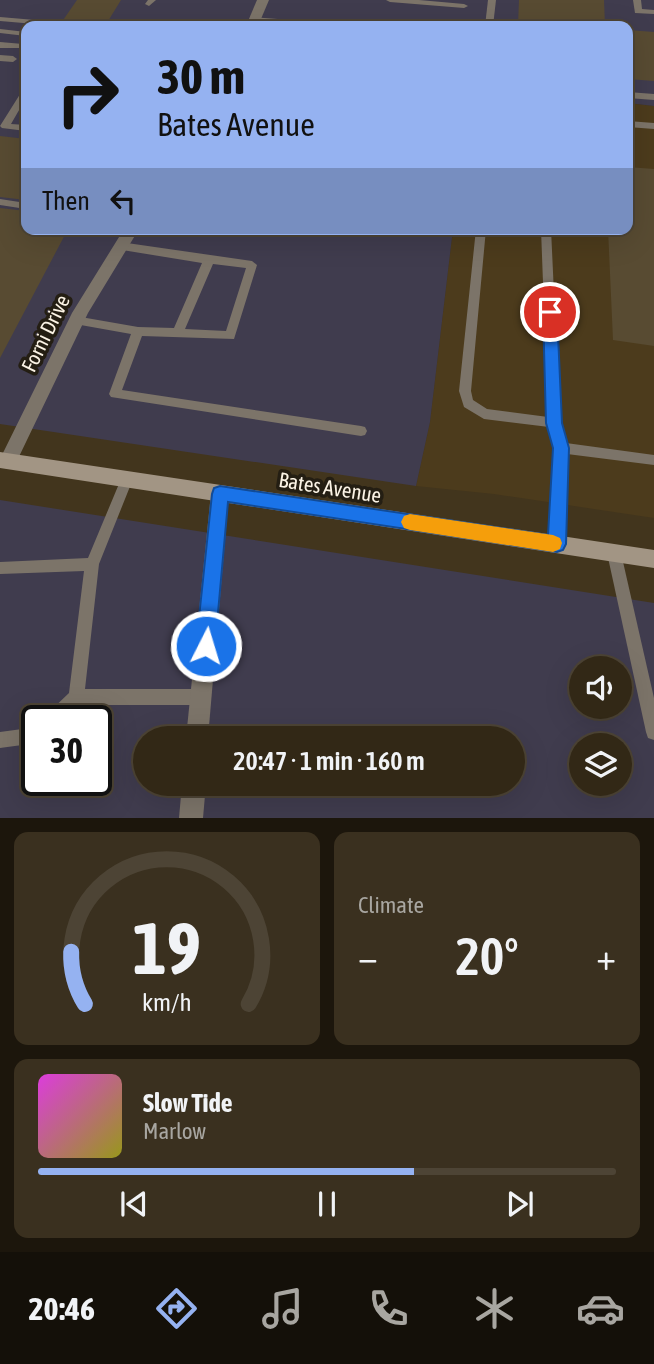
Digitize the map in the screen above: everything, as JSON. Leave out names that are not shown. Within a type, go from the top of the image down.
[{"type":"street","points":[[254,21],[262,0]]},
{"type":"street","name":"Forni Drive","points":[[4,461],[98,278],[128,235]]},
{"type":"street","name":"Bates Avenue","points":[[4,461],[654,559]]},
{"type":"street","points":[[198,726],[220,494]]},
{"type":"street","points":[[191,818],[193,796]]},
{"type":"lane","points":[[390,0],[464,6]]},
{"type":"lane","points":[[490,21],[492,0]]},
{"type":"lane","points":[[637,0],[638,11],[654,12]]},
{"type":"lane","points":[[0,19],[23,21]]},
{"type":"lane","points":[[0,31],[21,33]]},
{"type":"lane","points":[[0,45],[21,47]]},
{"type":"lane","points":[[0,58],[13,59]]},
{"type":"lane","points":[[633,95],[654,97]]},
{"type":"lane","points":[[21,99],[5,126],[21,128]]},
{"type":"lane","points":[[633,124],[654,126]]},
{"type":"lane","points":[[0,202],[21,205]]},
{"type":"lane","points":[[480,235],[465,391],[468,403],[484,414],[554,423]]},
{"type":"lane","points":[[546,235],[554,423],[561,448],[557,544]]},
{"type":"lane","points":[[75,320],[138,331],[230,337],[252,265],[120,246]]},
{"type":"lane","points":[[178,333],[209,260]]},
{"type":"lane","points":[[138,331],[115,394],[361,431]]},
{"type":"lane","points":[[561,448],[654,460]]},
{"type":"lane","points":[[68,705],[76,697],[92,564],[127,480]]},
{"type":"lane","points":[[614,553],[651,702],[654,732]]},
{"type":"lane","points":[[0,568],[92,564]]},
{"type":"lane","points":[[76,697],[201,696]]},
{"type":"lane","points":[[0,740],[21,737]]},
{"type":"shaded area","points":[[0,0],[654,0],[654,106],[633,104],[633,21],[21,21],[21,235],[452,235],[430,422],[416,486],[0,424]]},
{"type":"shaded area","points":[[633,104],[654,106],[654,518],[494,494],[416,486],[430,422],[452,235],[633,235]]},
{"type":"shaded area","points":[[0,500],[654,603],[654,818],[0,818]]},
{"type":"building","points":[[77,0],[121,0],[108,21],[62,21]]},
{"type":"building","points":[[519,0],[604,0],[605,21],[518,21]]},
{"type":"building","points":[[633,30],[654,32],[654,81],[633,79]]},
{"type":"building","points":[[0,136],[21,138],[21,199],[0,197]]},
{"type":"building","points":[[633,167],[654,169],[654,346],[613,340],[608,235],[633,235]]},
{"type":"building","points":[[0,208],[21,210],[21,235],[65,235],[0,358]]},
{"type":"slow traffic","points":[[410,522],[553,543]]},
{"type":"route","points":[[206,646],[220,494],[557,544],[561,448],[554,423],[550,312]]}]
